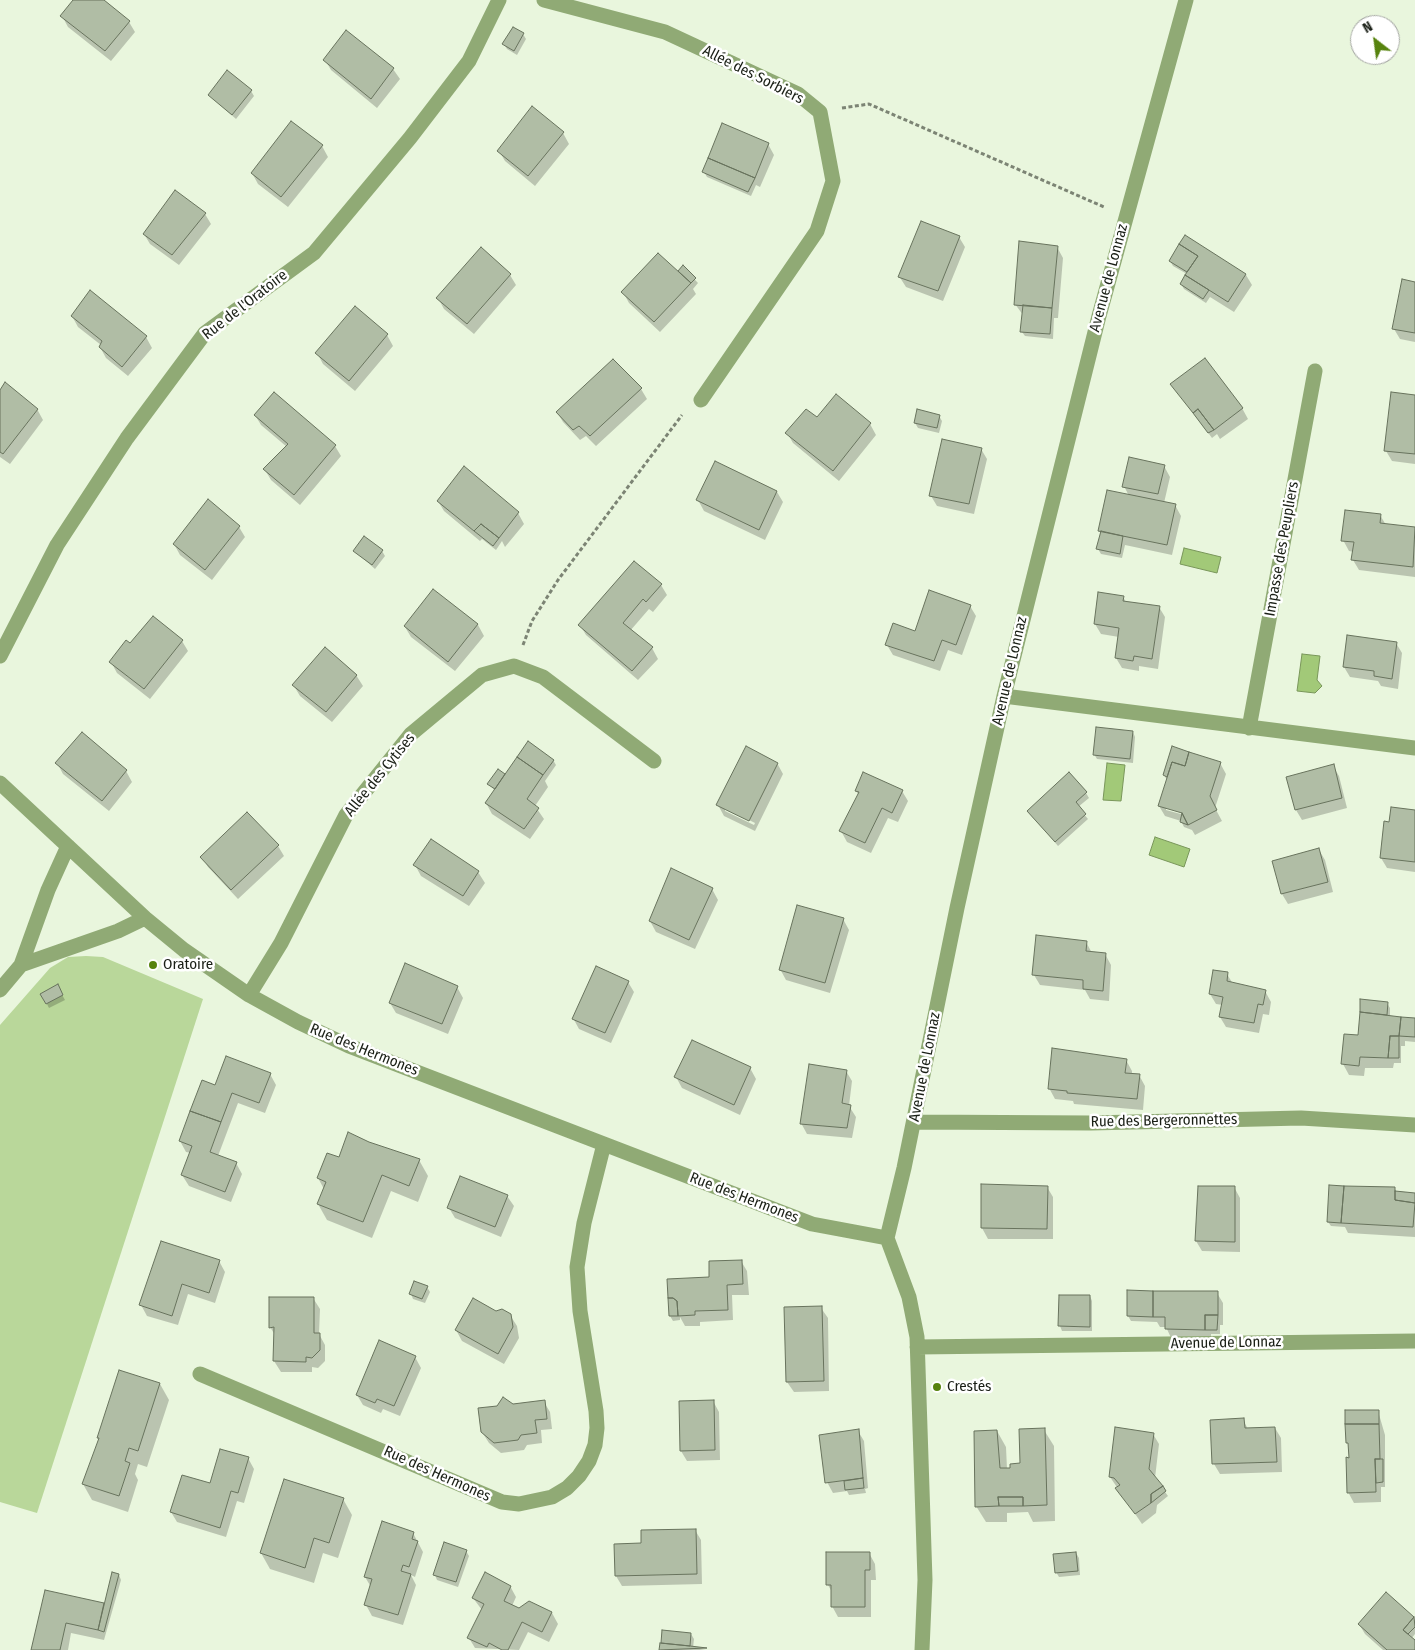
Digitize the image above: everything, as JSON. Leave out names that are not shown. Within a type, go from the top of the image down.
[{"type":"street","name":"Rue de l'Oratoire","points":[[0,656],[57,545],[127,438],[205,332],[314,253],[410,138],[469,61],[499,0]]},
{"type":"street","name":"Allée des Sorbiers","points":[[544,0],[665,32],[798,94],[820,112],[833,181],[817,231],[701,400]]},
{"type":"street","name":"Avenue de Lonnaz","points":[[887,1238],[914,1122],[957,908],[1004,696],[1125,216],[1186,0]]},
{"type":"street","name":"Impasse des Peupliers","points":[[1249,728],[1315,371]]},
{"type":"street","points":[[514,666],[543,677],[654,761]]},
{"type":"street","name":"Allée des Cytises","points":[[249,996],[281,943],[346,815],[411,734],[482,676],[514,666]]},
{"type":"street","points":[[1004,696],[1415,748]]},
{"type":"street","name":"Rue des Hermones","points":[[0,783],[145,918],[198,960],[249,996],[298,1022],[340,1042],[812,1224],[887,1238]]},
{"type":"street","points":[[0,990],[21,965],[48,890],[68,846]]},
{"type":"street","points":[[21,965],[118,931],[145,918]]},
{"type":"street","name":"Rue des Bergeronnettes","points":[[914,1122],[1091,1123],[1301,1118],[1415,1125]]},
{"type":"street","name":"Rue des Hermones","points":[[200,1374],[502,1502],[519,1504],[552,1497],[567,1488],[579,1476],[589,1462],[595,1445],[596,1411],[580,1311],[577,1267],[584,1223],[604,1144]]},
{"type":"street","points":[[887,1238],[911,1304],[917,1347],[925,1580],[922,1650]]},
{"type":"street","name":"Avenue de Lonnaz","points":[[917,1347],[1415,1341]]},
{"type":"path","points":[[820,112],[869,104],[1125,216]]},
{"type":"path","points":[[514,666],[532,621],[558,580],[678,418],[701,400]]},
{"type":"shaded area","points":[[1184,548],[1221,557],[1217,573],[1180,564]]},
{"type":"shaded area","points":[[1302,654],[1320,656],[1317,680],[1322,686],[1315,693],[1297,691]]},
{"type":"shaded area","points":[[1107,763],[1125,765],[1121,801],[1103,800]]},
{"type":"shaded area","points":[[1155,837],[1190,849],[1184,867],[1149,855]]},
{"type":"shaded area","points":[[68,957],[103,957],[203,999],[37,1513],[0,1502],[0,1025],[50,968]]},
{"type":"building","points":[[73,0],[104,0],[130,21],[105,51],[60,16]]},
{"type":"building","points":[[513,27],[524,33],[514,51],[502,44]]},
{"type":"building","points":[[346,30],[394,68],[371,99],[323,60]]},
{"type":"building","points":[[227,70],[252,90],[232,115],[208,95]]},
{"type":"building","points":[[532,106],[564,132],[528,176],[497,151]]},
{"type":"building","points":[[291,121],[323,145],[281,197],[251,173]]},
{"type":"building","points":[[722,123],[769,143],[755,178],[708,158]]},
{"type":"building","points":[[708,158],[755,178],[748,192],[702,172]]},
{"type":"building","points":[[175,190],[206,213],[172,255],[143,234]]},
{"type":"building","points":[[921,221],[960,236],[938,291],[898,277]]},
{"type":"building","points":[[1185,235],[1246,274],[1228,302],[1185,275],[1198,256],[1179,244]]},
{"type":"building","points":[[1019,241],[1058,246],[1052,308],[1014,305]]},
{"type":"building","points":[[1179,244],[1198,256],[1187,272],[1169,261]]},
{"type":"building","points":[[481,247],[511,274],[467,324],[436,298]]},
{"type":"building","points":[[658,253],[691,283],[654,322],[621,292]]},
{"type":"building","points":[[683,265],[696,278],[691,283],[678,271]]},
{"type":"building","points":[[1185,275],[1209,290],[1203,299],[1180,284]]},
{"type":"building","points":[[1402,279],[1415,282],[1415,333],[1392,329]]},
{"type":"building","points":[[90,290],[147,336],[122,367],[99,347],[102,341],[71,316]]},
{"type":"building","points":[[1023,305],[1052,308],[1050,334],[1020,332]]},
{"type":"building","points":[[355,306],[388,334],[349,381],[315,353]]},
{"type":"building","points":[[1205,358],[1243,408],[1214,430],[1198,409],[1193,413],[1170,384]]},
{"type":"building","points":[[613,359],[642,388],[590,436],[579,426],[573,430],[556,412]]},
{"type":"building","points":[[5,382],[38,409],[3,454],[0,452],[0,390]]},
{"type":"building","points":[[274,392],[336,445],[294,495],[263,469],[288,444],[254,415]]},
{"type":"building","points":[[1391,392],[1415,395],[1415,454],[1384,451]]},
{"type":"building","points":[[836,394],[871,423],[833,471],[785,433],[806,409],[817,417]]},
{"type":"building","points":[[917,409],[940,415],[937,428],[914,423]]},
{"type":"building","points":[[1198,409],[1214,430],[1208,433],[1193,413]]},
{"type":"building","points":[[942,439],[982,448],[969,504],[929,496]]},
{"type":"building","points":[[1129,457],[1165,465],[1158,494],[1122,487]]},
{"type":"building","points":[[715,461],[777,491],[759,530],[696,500]]},
{"type":"building","points":[[464,466],[519,512],[499,538],[481,524],[474,531],[437,501]]},
{"type":"building","points":[[1107,490],[1176,504],[1167,545],[1098,531]]},
{"type":"building","points":[[208,499],[240,526],[205,570],[173,544]]},
{"type":"building","points":[[1345,510],[1381,514],[1380,523],[1415,527],[1413,567],[1351,560],[1354,542],[1341,541]]},
{"type":"building","points":[[481,524],[499,538],[493,546],[474,531]]},
{"type":"building","points":[[1101,531],[1123,536],[1120,554],[1096,549]]},
{"type":"building","points":[[364,536],[383,550],[372,565],[353,551]]},
{"type":"building","points":[[634,561],[662,584],[646,602],[643,599],[623,623],[653,647],[632,671],[578,625]]},
{"type":"building","points":[[433,589],[478,624],[448,662],[404,626]]},
{"type":"building","points":[[929,590],[971,605],[956,645],[942,640],[934,661],[885,645],[893,623],[915,631]]},
{"type":"building","points":[[1098,592],[1124,596],[1123,601],[1160,606],[1152,659],[1134,656],[1133,661],[1115,658],[1119,628],[1094,624]]},
{"type":"building","points":[[153,616],[183,640],[144,689],[109,662],[126,640],[130,643]]},
{"type":"building","points":[[1347,635],[1397,642],[1392,679],[1374,676],[1374,671],[1343,667]]},
{"type":"building","points":[[325,647],[357,675],[326,712],[292,685]]},
{"type":"building","points":[[1096,727],[1133,731],[1130,759],[1093,755]]},
{"type":"building","points":[[82,732],[127,770],[102,801],[55,763]]},
{"type":"building","points":[[528,741],[554,760],[543,775],[517,757]]},
{"type":"building","points":[[746,746],[778,763],[749,821],[716,805]]},
{"type":"building","points":[[1172,746],[1189,752],[1185,766],[1172,762],[1167,777],[1163,775]]},
{"type":"building","points":[[1189,752],[1221,762],[1210,796],[1217,810],[1188,825],[1182,813],[1158,806],[1172,762],[1185,766]]},
{"type":"building","points":[[517,757],[543,775],[527,799],[539,808],[524,829],[485,803]]},
{"type":"building","points":[[1334,764],[1342,798],[1295,810],[1286,777]]},
{"type":"building","points":[[498,769],[505,774],[495,789],[487,784]]},
{"type":"building","points":[[863,772],[903,790],[892,813],[882,808],[865,843],[839,831],[859,792],[855,791]]},
{"type":"building","points":[[1069,772],[1087,792],[1076,802],[1086,814],[1055,842],[1027,811]]},
{"type":"building","points":[[1391,807],[1415,810],[1415,862],[1380,858],[1384,821],[1389,822]]},
{"type":"building","points":[[247,812],[279,845],[231,890],[200,857]]},
{"type":"building","points":[[1182,813],[1188,825],[1180,822]]},
{"type":"building","points":[[431,839],[479,871],[463,896],[413,865]]},
{"type":"building","points":[[1319,848],[1328,882],[1281,894],[1272,861]]},
{"type":"building","points":[[671,868],[713,888],[689,940],[649,921]]},
{"type":"building","points":[[797,905],[844,918],[825,983],[779,970]]},
{"type":"building","points":[[1036,935],[1087,941],[1086,951],[1106,953],[1103,991],[1083,989],[1083,980],[1032,975]]},
{"type":"building","points":[[405,963],[458,986],[442,1024],[389,1003]]},
{"type":"building","points":[[596,966],[629,981],[605,1033],[572,1019]]},
{"type":"building","points":[[1213,970],[1228,972],[1227,981],[1266,990],[1263,1005],[1258,1004],[1254,1023],[1219,1017],[1223,997],[1209,994]]},
{"type":"building","points":[[58,984],[63,995],[46,1004],[40,994]]},
{"type":"building","points":[[1360,999],[1388,1002],[1387,1015],[1360,1012]]},
{"type":"building","points":[[1360,1012],[1401,1017],[1399,1036],[1390,1036],[1388,1058],[1360,1057],[1359,1066],[1341,1064],[1344,1034],[1358,1035]]},
{"type":"building","points":[[1401,1017],[1415,1018],[1415,1037],[1399,1036]]},
{"type":"building","points":[[1390,1036],[1399,1036],[1399,1058],[1388,1058]]},
{"type":"building","points":[[692,1040],[751,1067],[734,1105],[674,1077]]},
{"type":"building","points":[[1052,1048],[1127,1059],[1125,1073],[1140,1074],[1137,1099],[1067,1093],[1067,1091],[1048,1089]]},
{"type":"building","points":[[226,1056],[271,1073],[259,1103],[232,1093],[221,1122],[190,1111],[202,1080],[215,1085]]},
{"type":"building","points":[[809,1064],[847,1070],[842,1103],[851,1105],[847,1128],[800,1124]]},
{"type":"building","points":[[190,1111],[221,1122],[210,1152],[237,1162],[225,1192],[181,1175],[192,1146],[179,1141]]},
{"type":"building","points":[[348,1132],[369,1142],[420,1159],[409,1186],[382,1175],[363,1222],[317,1204],[326,1182],[317,1178],[327,1153],[339,1157]]},
{"type":"building","points":[[460,1176],[508,1195],[495,1227],[447,1208]]},
{"type":"building","points":[[981,1184],[1048,1186],[1047,1229],[981,1228]]},
{"type":"building","points":[[1329,1185],[1344,1186],[1341,1223],[1327,1222]]},
{"type":"building","points":[[1198,1186],[1235,1186],[1235,1242],[1195,1241]]},
{"type":"building","points":[[1344,1186],[1395,1187],[1395,1200],[1415,1203],[1413,1227],[1341,1223]]},
{"type":"building","points":[[1395,1191],[1415,1193],[1415,1203],[1395,1200]]},
{"type":"building","points":[[161,1241],[220,1260],[209,1293],[182,1284],[172,1316],[139,1305]]},
{"type":"building","points":[[742,1260],[743,1284],[727,1285],[728,1310],[695,1311],[695,1315],[678,1316],[677,1301],[673,1298],[668,1298],[667,1279],[709,1277],[709,1261]]},
{"type":"building","points":[[414,1281],[428,1286],[422,1299],[409,1294]]},
{"type":"building","points":[[1127,1290],[1153,1291],[1153,1317],[1127,1316]]},
{"type":"building","points":[[1153,1291],[1218,1291],[1218,1315],[1205,1315],[1205,1330],[1165,1329],[1165,1317],[1153,1317]]},
{"type":"building","points":[[1059,1295],[1090,1295],[1090,1327],[1058,1326]]},
{"type":"building","points":[[269,1297],[314,1297],[314,1333],[320,1333],[320,1350],[312,1358],[306,1357],[306,1362],[273,1361],[274,1327],[269,1328]]},
{"type":"building","points":[[473,1298],[496,1311],[502,1309],[511,1314],[513,1327],[498,1354],[455,1330]]},
{"type":"building","points":[[668,1298],[673,1298],[677,1301],[678,1316],[669,1316]]},
{"type":"building","points":[[822,1306],[824,1381],[786,1382],[784,1307]]},
{"type":"building","points":[[1205,1315],[1218,1315],[1217,1330],[1205,1330]]},
{"type":"building","points":[[379,1340],[416,1356],[394,1406],[377,1399],[375,1403],[356,1395]]},
{"type":"building","points":[[119,1370],[160,1383],[138,1451],[129,1448],[125,1461],[130,1463],[119,1496],[82,1484],[99,1438],[97,1438]]},
{"type":"building","points":[[503,1397],[513,1404],[545,1400],[547,1419],[535,1420],[537,1433],[521,1435],[518,1440],[494,1443],[481,1432],[478,1408],[497,1406]]},
{"type":"building","points":[[714,1400],[715,1450],[680,1451],[679,1401]]},
{"type":"building","points":[[1345,1410],[1379,1410],[1379,1424],[1345,1424]]},
{"type":"building","points":[[1244,1418],[1245,1428],[1275,1427],[1277,1462],[1212,1464],[1210,1420]]},
{"type":"building","points":[[1345,1424],[1379,1424],[1380,1459],[1375,1459],[1376,1492],[1347,1493],[1346,1457],[1349,1458]]},
{"type":"building","points":[[1115,1427],[1154,1433],[1149,1469],[1163,1486],[1151,1494],[1151,1503],[1135,1514],[1115,1488],[1120,1485],[1114,1478],[1109,1477]]},
{"type":"building","points":[[1045,1428],[1047,1505],[1023,1506],[1023,1497],[998,1497],[999,1506],[975,1507],[974,1431],[997,1430],[1000,1468],[1010,1468],[1010,1464],[1020,1463],[1019,1429]]},
{"type":"building","points":[[859,1429],[863,1478],[825,1483],[819,1435]]},
{"type":"building","points":[[220,1449],[249,1457],[238,1493],[231,1491],[220,1528],[170,1512],[182,1475],[210,1483]]},
{"type":"building","points":[[1375,1459],[1383,1459],[1383,1482],[1376,1483]]},
{"type":"building","points":[[863,1478],[864,1488],[845,1490],[844,1481]]},
{"type":"building","points":[[284,1479],[344,1498],[329,1543],[314,1538],[305,1568],[260,1553]]},
{"type":"building","points":[[1163,1486],[1166,1491],[1151,1503],[1151,1494]]},
{"type":"building","points":[[998,1497],[1023,1497],[1023,1506],[999,1506]]},
{"type":"building","points":[[382,1521],[414,1532],[412,1539],[418,1541],[409,1567],[403,1565],[401,1571],[411,1574],[398,1615],[364,1605],[372,1579],[364,1577]]},
{"type":"building","points":[[696,1529],[697,1574],[615,1576],[614,1544],[641,1543],[641,1530]]},
{"type":"building","points":[[444,1542],[467,1550],[456,1582],[433,1575]]},
{"type":"building","points":[[826,1552],[870,1552],[870,1570],[865,1570],[865,1607],[831,1607],[831,1585],[826,1585]]},
{"type":"building","points":[[1076,1552],[1078,1571],[1055,1573],[1053,1554]]},
{"type":"building","points":[[112,1572],[119,1574],[104,1632],[98,1630]]},
{"type":"building","points":[[485,1572],[511,1586],[504,1601],[519,1608],[529,1601],[552,1612],[542,1632],[522,1622],[508,1650],[502,1650],[489,1643],[487,1647],[467,1638],[484,1604],[472,1598]]},
{"type":"building","points":[[45,1590],[104,1603],[98,1630],[66,1623],[60,1650],[31,1650]]},
{"type":"building","points":[[1386,1592],[1414,1617],[1403,1630],[1415,1640],[1415,1650],[1387,1650],[1358,1624]]},
{"type":"building","points":[[1414,1617],[1415,1627],[1408,1634],[1403,1630]]},
{"type":"building","points":[[662,1630],[691,1633],[690,1646],[661,1643]]},
{"type":"building","points":[[660,1643],[690,1646],[707,1648],[659,1650]]},
{"type":"place","name":"Oratoire","points":[[153,965]]},
{"type":"place","name":"Crestés","points":[[937,1387]]}]
